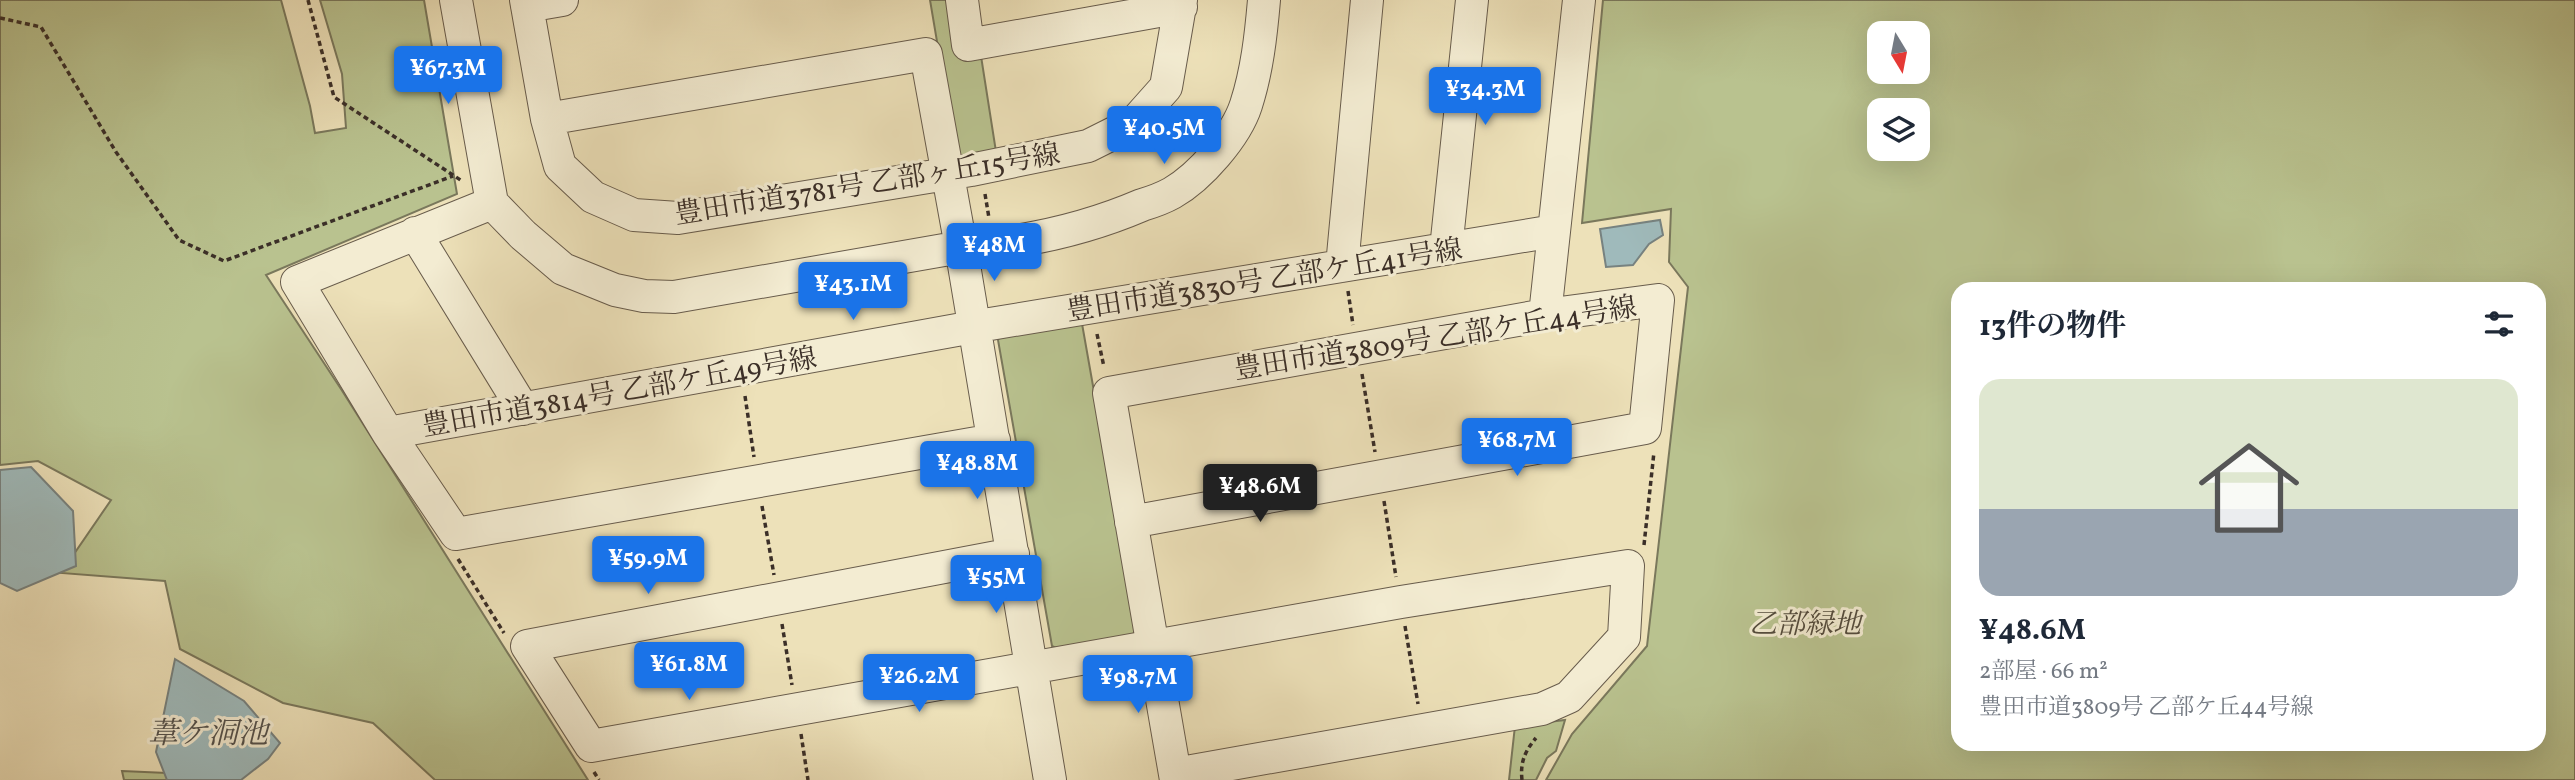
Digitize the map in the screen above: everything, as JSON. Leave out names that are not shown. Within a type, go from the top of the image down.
[{"type":"street","points":[[456,0],[492,203],[523,235],[563,269],[615,290],[644,296],[674,297],[980,241],[1102,222],[1172,193],[1197,174],[1219,152],[1246,107],[1260,47],[1264,0]]},
{"type":"street","points":[[526,3],[562,0]]},
{"type":"street","points":[[962,0],[968,45],[1181,4]]},
{"type":"street","points":[[1344,276],[1367,0]]},
{"type":"street","points":[[1446,249],[1472,0]]},
{"type":"street","points":[[1545,315],[1578,0]]},
{"type":"street","name":"豊田市道3781号 乙部ヶ丘15号線","points":[[526,3],[547,119],[560,166],[593,197],[634,215],[678,218],[981,168],[1088,146],[1134,123],[1166,87],[1181,4]]},
{"type":"street","points":[[547,119],[926,54],[948,173],[980,241],[975,327],[1049,780]]},
{"type":"street","points":[[492,203],[297,282],[388,433],[456,534],[994,440]]},
{"type":"street","name":"豊田市道3830号 乙部ケ丘41号線","points":[[975,327],[1093,307],[1344,276],[1446,249],[1554,231]]},
{"type":"street","points":[[415,233],[523,409]]},
{"type":"street","name":"豊田市道3809号 乙部ケ丘44号線","points":[[1109,393],[1545,315],[1658,300],[1645,428],[1131,522]]},
{"type":"street","name":"豊田市道3814号 乙部ケ丘49号線","points":[[388,433],[975,327]]},
{"type":"street","points":[[1013,554],[527,646],[591,746],[796,710],[1153,646],[1401,602],[1628,566],[1623,637],[1569,697],[1542,709],[1175,777],[1153,646],[1109,393]]},
{"type":"path","points":[[308,0],[334,97],[463,182]]},
{"type":"path","points":[[0,18],[41,27],[116,152],[180,240],[225,261],[453,176]]},
{"type":"path","points":[[980,241],[981,168]]},
{"type":"path","points":[[1344,276],[1423,730]]},
{"type":"path","points":[[1093,307],[1109,393]]},
{"type":"path","points":[[740,369],[808,780]]},
{"type":"path","points":[[1643,554],[1655,447]]},
{"type":"path","points":[[456,556],[510,643]]},
{"type":"path","points":[[1522,780],[1525,751],[1541,733]]},
{"type":"green space","points":[[0,0],[281,0],[315,133],[346,128],[342,74],[320,0],[424,0],[457,194],[266,275],[588,780],[435,780],[373,723],[283,703],[180,649],[165,581],[61,573],[111,500],[38,461],[0,465]]},
{"type":"green space","points":[[930,0],[955,0],[981,56],[997,158],[957,160]]},
{"type":"green space","name":"乙部緑地","points":[[1603,0],[2575,0],[2575,780],[1546,780],[1572,734],[1647,646],[1688,287],[1669,262],[1671,209],[1582,223]]},
{"type":"green space","points":[[1081,318],[1136,629],[1132,636],[1058,649],[1052,646],[998,340],[1001,334]]},
{"type":"green space","points":[[1565,720],[1556,751],[1547,758],[1536,780],[1509,780],[1515,726]]},
{"type":"green space","points":[[122,771],[167,773],[178,780],[124,780]]},
{"type":"water","points":[[1660,220],[1663,235],[1649,244],[1633,265],[1606,267],[1600,229]]},
{"type":"water","points":[[31,467],[73,511],[76,566],[17,591],[0,583],[0,470]]},
{"type":"water","name":"葦ケ洞池","points":[[175,659],[244,701],[280,743],[268,759],[241,780],[167,780],[156,752]]}]
